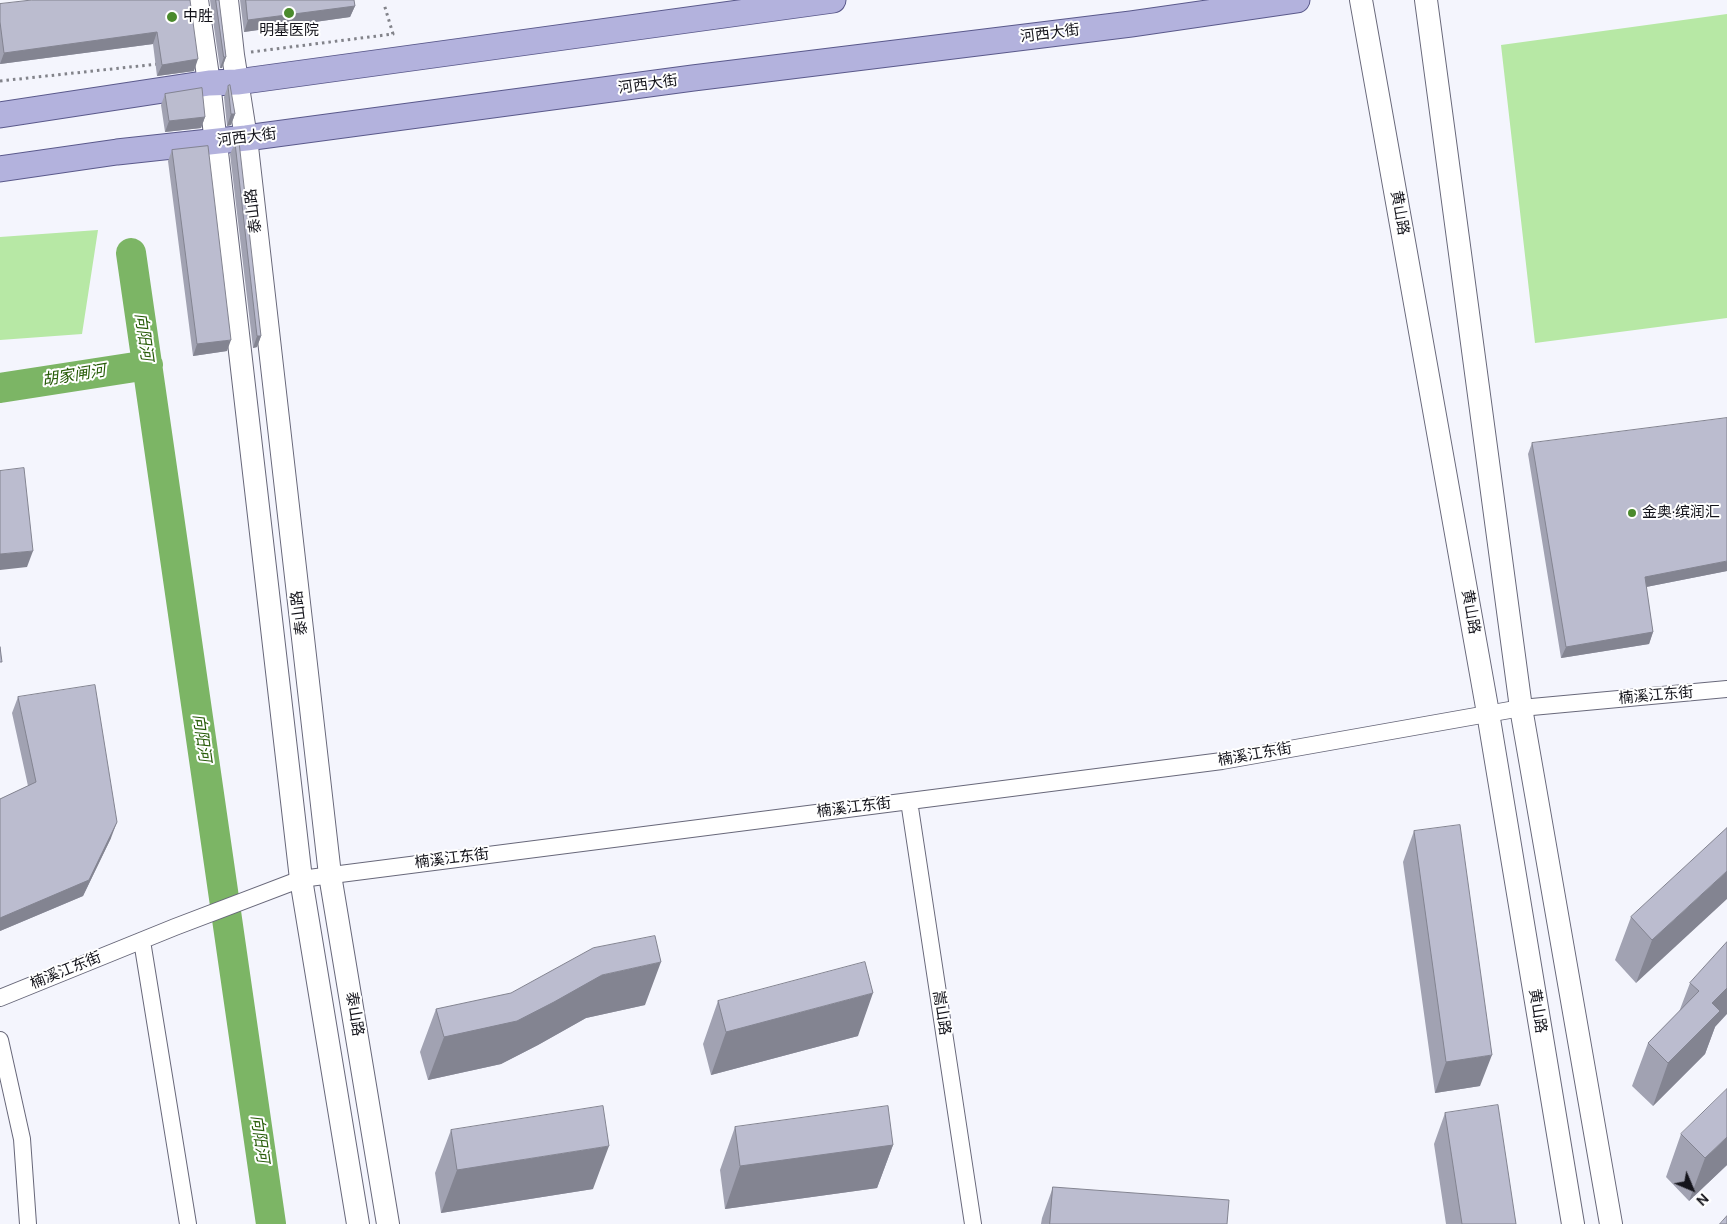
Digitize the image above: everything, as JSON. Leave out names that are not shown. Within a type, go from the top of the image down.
[{"type":"main road","name":"泰山路","points":[[197,0],[216,142],[301,878],[358,1224]]},
{"type":"main road","name":"泰山路","points":[[227,0],[246,138],[330,875],[388,1224]]},
{"type":"main road","points":[[0,115],[209,83],[237,82],[745,6],[833,0]]},
{"type":"main road","name":"河西大街","points":[[0,169],[117,152],[216,142],[684,80],[1131,24],[1296,0]]},
{"type":"main road","name":"黄山路","points":[[1361,0],[1488,714],[1573,1224]]},
{"type":"main road","points":[[1426,0],[1522,708],[1611,1224]]},
{"type":"street","name":"楠溪江东街","points":[[0,998],[301,878],[1222,761],[1522,708],[1727,689]]},
{"type":"street","name":"嵩山路","points":[[909,801],[973,1224]]},
{"type":"street","points":[[142,941],[188,1224]]},
{"type":"street","points":[[0,1040],[22,1139],[28,1224]]},
{"type":"green space","points":[[1727,14],[1727,318],[1535,343],[1501,45]]},
{"type":"green space","points":[[98,230],[82,334],[0,340],[0,237]]},
{"type":"building","points":[[32,0],[190,0],[198,59],[162,65],[157,32],[4,53],[0,4]]},
{"type":"building","points":[[216,0],[219,0],[226,57],[224,57]]},
{"type":"building","name":"明基医院","points":[[246,0],[354,0],[355,6],[248,20]]},
{"type":"building","points":[[230,85],[235,114],[231,114],[228,86]]},
{"type":"building","points":[[202,88],[205,117],[169,121],[165,94]]},
{"type":"building","points":[[239,142],[261,336],[257,336],[235,143]]},
{"type":"building","points":[[208,146],[231,340],[197,344],[172,150]]},
{"type":"building","name":"金奥·缤润汇","points":[[1727,418],[1727,561],[1645,577],[1653,632],[1566,647],[1532,443]]},
{"type":"building","points":[[24,468],[33,551],[0,554],[0,471]]},
{"type":"building","points":[[95,685],[117,822],[89,880],[0,918],[0,799],[36,782],[18,697]]},
{"type":"building","points":[[1460,825],[1492,1055],[1446,1062],[1414,831]]},
{"type":"building","points":[[1727,828],[1727,871],[1652,940],[1631,917]]},
{"type":"building","points":[[655,936],[661,962],[602,975],[517,1021],[444,1037],[436,1009],[511,993],[593,948]]},
{"type":"building","points":[[1727,942],[1727,988],[1712,1003],[1720,1011],[1668,1063],[1648,1043],[1699,991],[1690,983]]},
{"type":"building","points":[[865,962],[873,993],[726,1032],[718,1001]]},
{"type":"building","points":[[1727,1089],[1727,1137],[1705,1158],[1681,1134]]},
{"type":"building","points":[[1498,1105],[1516,1224],[1462,1224],[1445,1113]]},
{"type":"building","points":[[603,1106],[609,1146],[457,1170],[451,1130]]},
{"type":"building","points":[[888,1106],[893,1145],[740,1166],[735,1127]]},
{"type":"building","points":[[1053,1187],[1229,1200],[1227,1224],[1050,1224]]},
{"type":"building","points":[[1727,1216],[1727,1224],[1720,1224]]},
{"type":"waterway","name":"向阳河","points":[[131,253],[271,1224]]},
{"type":"waterway","name":"胡家闸河","points":[[0,388],[148,365]]},
{"type":"place","name":"明基医院","points":[[289,13]]},
{"type":"place","name":"中胜","points":[[172,17]]},
{"type":"place","name":"金奥·缤润汇","points":[[1632,513]]}]
